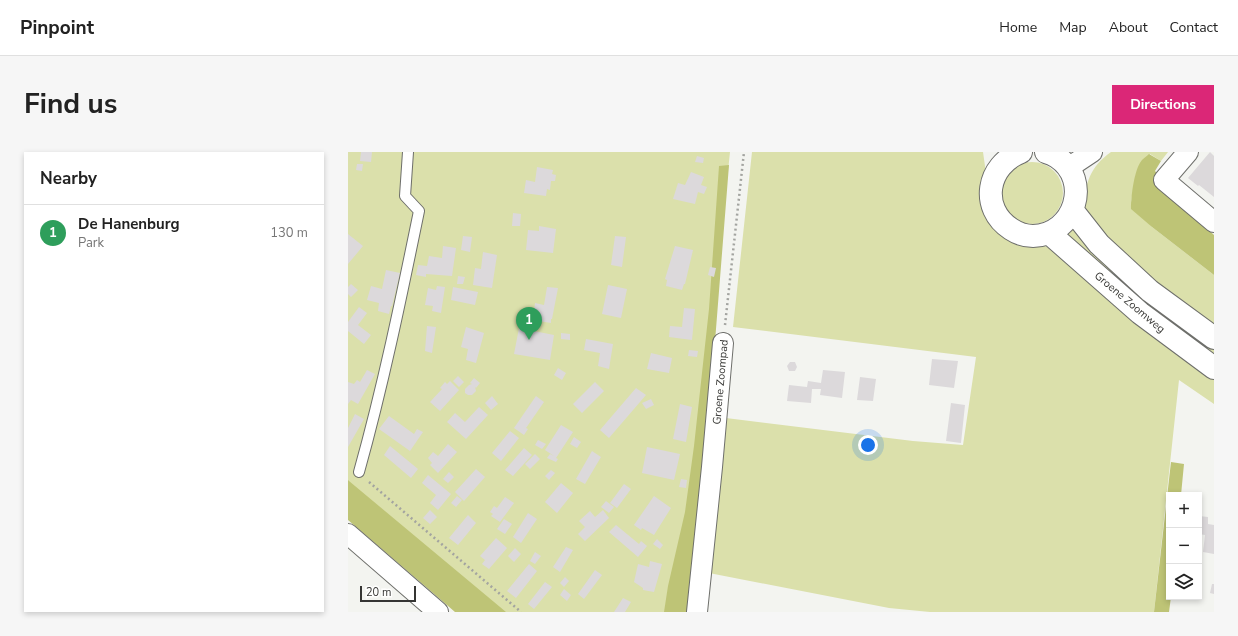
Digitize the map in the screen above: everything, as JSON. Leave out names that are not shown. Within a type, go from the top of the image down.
[{"type":"main road","points":[[1021,152],[1012,156],[997,159],[991,196],[994,211],[1004,224],[1017,233],[1033,236],[1049,233],[1063,225],[1073,211],[1076,197],[1075,182],[1068,168],[1057,157],[1046,152]]},
{"type":"main road","name":"Groene Zoomweg","points":[[1073,211],[1099,244],[1150,291],[1214,338]]},
{"type":"main road","name":"Groene Zoomweg","points":[[1049,233],[1140,313],[1214,368]]},
{"type":"street","points":[[1068,168],[1092,152]]},
{"type":"street","points":[[1188,152],[1164,180],[1214,222]]},
{"type":"street","name":"Groene Zoompad","points":[[697,612],[723,343]]},
{"type":"street","points":[[348,534],[438,612]]},
{"type":"lane","points":[[359,472],[391,344],[419,211],[405,196],[408,152]]},
{"type":"path","name":"Groene Zoompad","points":[[723,343],[744,152]]},
{"type":"path","points":[[359,472],[521,612]]},
{"type":"green space","points":[[348,152],[730,152],[682,612],[462,612],[348,515]]},
{"type":"green space","points":[[752,152],[983,152],[986,173],[1016,243],[1043,245],[1064,256],[1214,375],[1214,404],[1179,380],[1154,612],[930,612],[889,608],[709,573],[726,418],[913,441],[963,445],[976,357],[733,327]]},
{"type":"green space","points":[[1111,152],[1168,152],[1161,161],[1150,154],[1136,174],[1131,201],[1152,227],[1214,275],[1214,331],[1131,267],[1084,208],[1087,183],[1090,176],[1098,164]]},
{"type":"green space","points":[[1149,154],[1161,161],[1155,171],[1196,218],[1214,235],[1214,275],[1131,209],[1135,176],[1139,164]]},
{"type":"green space","points":[[1026,162],[1038,162],[1054,171],[1061,181],[1063,193],[1061,205],[1054,215],[1038,224],[1026,224],[1015,219],[1006,210],[1001,199],[1001,187],[1006,176],[1015,167]]},
{"type":"green space","points":[[729,165],[703,493],[689,612],[664,612],[668,586],[685,512],[694,446],[709,309],[719,166]]},
{"type":"green space","points":[[1076,226],[1214,346],[1214,361],[1065,235]]},
{"type":"green space","points":[[1171,462],[1184,464],[1181,492],[1168,492]]},
{"type":"green space","points":[[348,480],[506,612],[455,612],[348,520]]},
{"type":"green space","points":[[1166,506],[1166,600],[1171,600],[1169,612],[1154,612]]},
{"type":"building","points":[[361,152],[372,152],[371,162],[360,161]]},
{"type":"building","points":[[1210,152],[1214,156],[1214,197],[1188,178]]},
{"type":"building","points":[[697,156],[704,158],[703,163],[695,162]]},
{"type":"building","points":[[357,164],[363,164],[362,171],[356,170]]},
{"type":"building","points":[[537,167],[553,170],[552,174],[556,175],[555,181],[551,181],[550,190],[547,189],[546,196],[524,193],[526,180],[535,182]]},
{"type":"building","points":[[691,172],[704,177],[701,185],[707,187],[704,194],[698,192],[695,204],[673,199],[678,183],[685,185]]},
{"type":"building","points":[[513,213],[521,214],[520,226],[512,226]]},
{"type":"building","points":[[539,226],[556,229],[553,253],[526,250],[528,230],[539,231]]},
{"type":"building","points":[[348,234],[363,246],[348,264]]},
{"type":"building","points":[[463,236],[472,237],[470,252],[461,250]]},
{"type":"building","points":[[615,236],[626,237],[622,267],[611,265]]},
{"type":"building","points":[[443,246],[456,248],[452,276],[426,274],[426,277],[416,275],[418,265],[427,266],[429,256],[442,258]]},
{"type":"building","points":[[675,246],[693,250],[685,284],[682,290],[666,286],[667,280],[665,279]]},
{"type":"building","points":[[483,252],[497,255],[492,288],[473,285],[475,268],[481,269]]},
{"type":"building","points":[[710,267],[716,268],[714,277],[708,275]]},
{"type":"building","points":[[386,270],[400,273],[389,314],[378,311],[379,303],[367,300],[371,286],[382,289]]},
{"type":"building","points":[[458,276],[465,277],[463,284],[457,284]]},
{"type":"building","points":[[351,284],[358,290],[351,297],[348,294],[348,287]]},
{"type":"building","points":[[608,285],[627,289],[621,318],[602,314]]},
{"type":"building","points":[[437,286],[445,287],[441,313],[432,311],[433,306],[425,305],[428,288],[436,290]]},
{"type":"building","points":[[453,287],[478,292],[475,305],[451,300]]},
{"type":"building","points":[[547,287],[558,288],[551,323],[533,320],[535,303],[544,305]]},
{"type":"building","points":[[359,307],[367,313],[358,325],[371,335],[364,344],[348,331],[348,322]]},
{"type":"building","points":[[684,308],[695,309],[692,340],[669,337],[670,326],[682,327]]},
{"type":"building","points":[[427,326],[436,327],[432,353],[425,351]]},
{"type":"building","points":[[466,327],[484,333],[476,363],[466,360],[468,349],[461,347]]},
{"type":"building","points":[[519,328],[554,335],[550,360],[514,354]]},
{"type":"building","points":[[561,333],[570,334],[570,340],[561,339]]},
{"type":"building","points":[[586,339],[613,344],[609,369],[598,366],[600,353],[584,350]]},
{"type":"building","points":[[689,350],[698,351],[697,357],[688,356]]},
{"type":"building","points":[[651,353],[672,358],[669,373],[647,369]]},
{"type":"building","points":[[932,359],[958,361],[954,388],[929,385]]},
{"type":"building","points":[[790,362],[795,362],[797,367],[795,371],[789,371],[787,366]]},
{"type":"building","points":[[558,368],[566,373],[562,380],[554,375]]},
{"type":"building","points":[[367,370],[375,374],[358,404],[351,400],[348,404],[348,382],[354,384],[357,380],[360,382]]},
{"type":"building","points":[[823,370],[845,372],[842,398],[820,395],[821,389],[812,389],[811,403],[787,401],[789,385],[807,387],[808,381],[821,383]]},
{"type":"building","points":[[458,376],[464,382],[459,387],[453,381]]},
{"type":"building","points":[[860,377],[876,379],[873,401],[857,400]]},
{"type":"building","points":[[474,378],[480,383],[476,388],[475,387],[476,391],[472,395],[468,395],[465,393],[465,389],[472,384],[470,383]]},
{"type":"building","points":[[450,381],[459,390],[440,411],[430,402],[442,389],[440,388],[445,382],[447,384]]},
{"type":"building","points":[[595,382],[604,391],[582,413],[573,404]]},
{"type":"building","points":[[636,388],[646,395],[609,438],[600,430]]},
{"type":"building","points":[[492,396],[498,404],[491,410],[485,403]]},
{"type":"building","points":[[536,396],[544,402],[526,428],[528,429],[524,435],[514,428]]},
{"type":"building","points":[[651,399],[654,405],[646,409],[642,403]]},
{"type":"building","points":[[951,403],[965,405],[961,443],[946,441]]},
{"type":"building","points":[[680,404],[692,407],[686,442],[673,439]]},
{"type":"building","points":[[479,407],[488,415],[466,439],[447,422],[455,413],[465,422]]},
{"type":"building","points":[[355,414],[364,419],[348,447],[348,428]]},
{"type":"building","points":[[389,416],[414,434],[417,429],[423,432],[410,451],[379,429]]},
{"type":"building","points":[[561,425],[573,432],[556,458],[558,459],[556,462],[547,458],[550,454],[554,456],[545,450]]},
{"type":"building","points":[[510,431],[519,438],[501,461],[492,453]]},
{"type":"building","points":[[574,437],[581,442],[577,448],[570,444]]},
{"type":"building","points":[[538,440],[546,444],[542,449],[535,445]]},
{"type":"building","points":[[448,444],[457,452],[438,473],[430,465],[432,463],[428,458],[433,452],[438,456]]},
{"type":"building","points":[[390,446],[418,469],[411,478],[384,455]]},
{"type":"building","points":[[647,447],[680,454],[674,480],[642,473]]},
{"type":"building","points":[[524,448],[532,455],[513,476],[505,470]]},
{"type":"building","points":[[592,451],[601,457],[585,484],[576,479]]},
{"type":"building","points":[[535,454],[540,459],[530,469],[525,464]]},
{"type":"building","points":[[476,469],[485,477],[464,501],[455,492]]},
{"type":"building","points":[[551,470],[555,473],[549,480],[545,476]]},
{"type":"building","points":[[449,472],[454,477],[448,483],[443,479]]},
{"type":"building","points":[[428,475],[451,494],[438,510],[430,503],[436,495],[422,483]]},
{"type":"building","points":[[681,479],[687,480],[686,488],[679,487]]},
{"type":"building","points":[[561,483],[573,493],[557,513],[545,502]]},
{"type":"building","points":[[624,484],[631,489],[617,508],[610,503]]},
{"type":"building","points":[[457,496],[462,500],[456,507],[451,503]]},
{"type":"building","points":[[654,496],[671,508],[654,535],[642,528],[641,530],[634,525]]},
{"type":"building","points":[[505,497],[514,503],[500,522],[491,516],[493,514],[490,512],[494,506],[497,508]]},
{"type":"building","points":[[606,501],[614,507],[609,513],[601,507]]},
{"type":"building","points":[[430,510],[437,517],[430,524],[423,518]]},
{"type":"building","points":[[603,510],[609,518],[585,541],[578,534],[585,527],[579,521],[590,511],[595,517]]},
{"type":"building","points":[[528,513],[537,519],[521,543],[513,537]]},
{"type":"building","points":[[468,515],[476,523],[458,545],[449,538]]},
{"type":"building","points":[[1202,516],[1208,517],[1208,524],[1214,525],[1214,554],[1203,552],[1205,535],[1202,534]]},
{"type":"building","points":[[504,519],[512,524],[505,534],[497,529]]},
{"type":"building","points":[[616,525],[639,544],[641,541],[647,546],[638,557],[609,532]]},
{"type":"building","points":[[496,538],[507,548],[489,569],[482,564],[485,560],[480,556]]},
{"type":"building","points":[[657,539],[663,545],[660,549],[653,544]]},
{"type":"building","points":[[566,547],[573,550],[560,572],[553,567]]},
{"type":"building","points":[[515,548],[521,554],[514,562],[508,556]]},
{"type":"building","points":[[535,552],[541,556],[535,564],[530,561]]},
{"type":"building","points":[[650,561],[662,564],[654,592],[643,590],[643,588],[634,582],[638,564],[649,567]]},
{"type":"building","points":[[529,564],[537,571],[516,598],[507,591]]},
{"type":"building","points":[[595,570],[602,575],[584,599],[578,594]]},
{"type":"building","points":[[565,577],[569,581],[564,587],[560,583]]},
{"type":"building","points":[[545,582],[552,587],[534,609],[528,604]]},
{"type":"building","points":[[1212,584],[1214,584],[1214,594],[1210,593]]},
{"type":"building","points":[[564,589],[571,595],[567,601],[560,595]]},
{"type":"building","points":[[623,598],[631,602],[625,612],[614,612]]},
{"type":"place","name":"De Hanenburg","points":[[529,340]]}]
